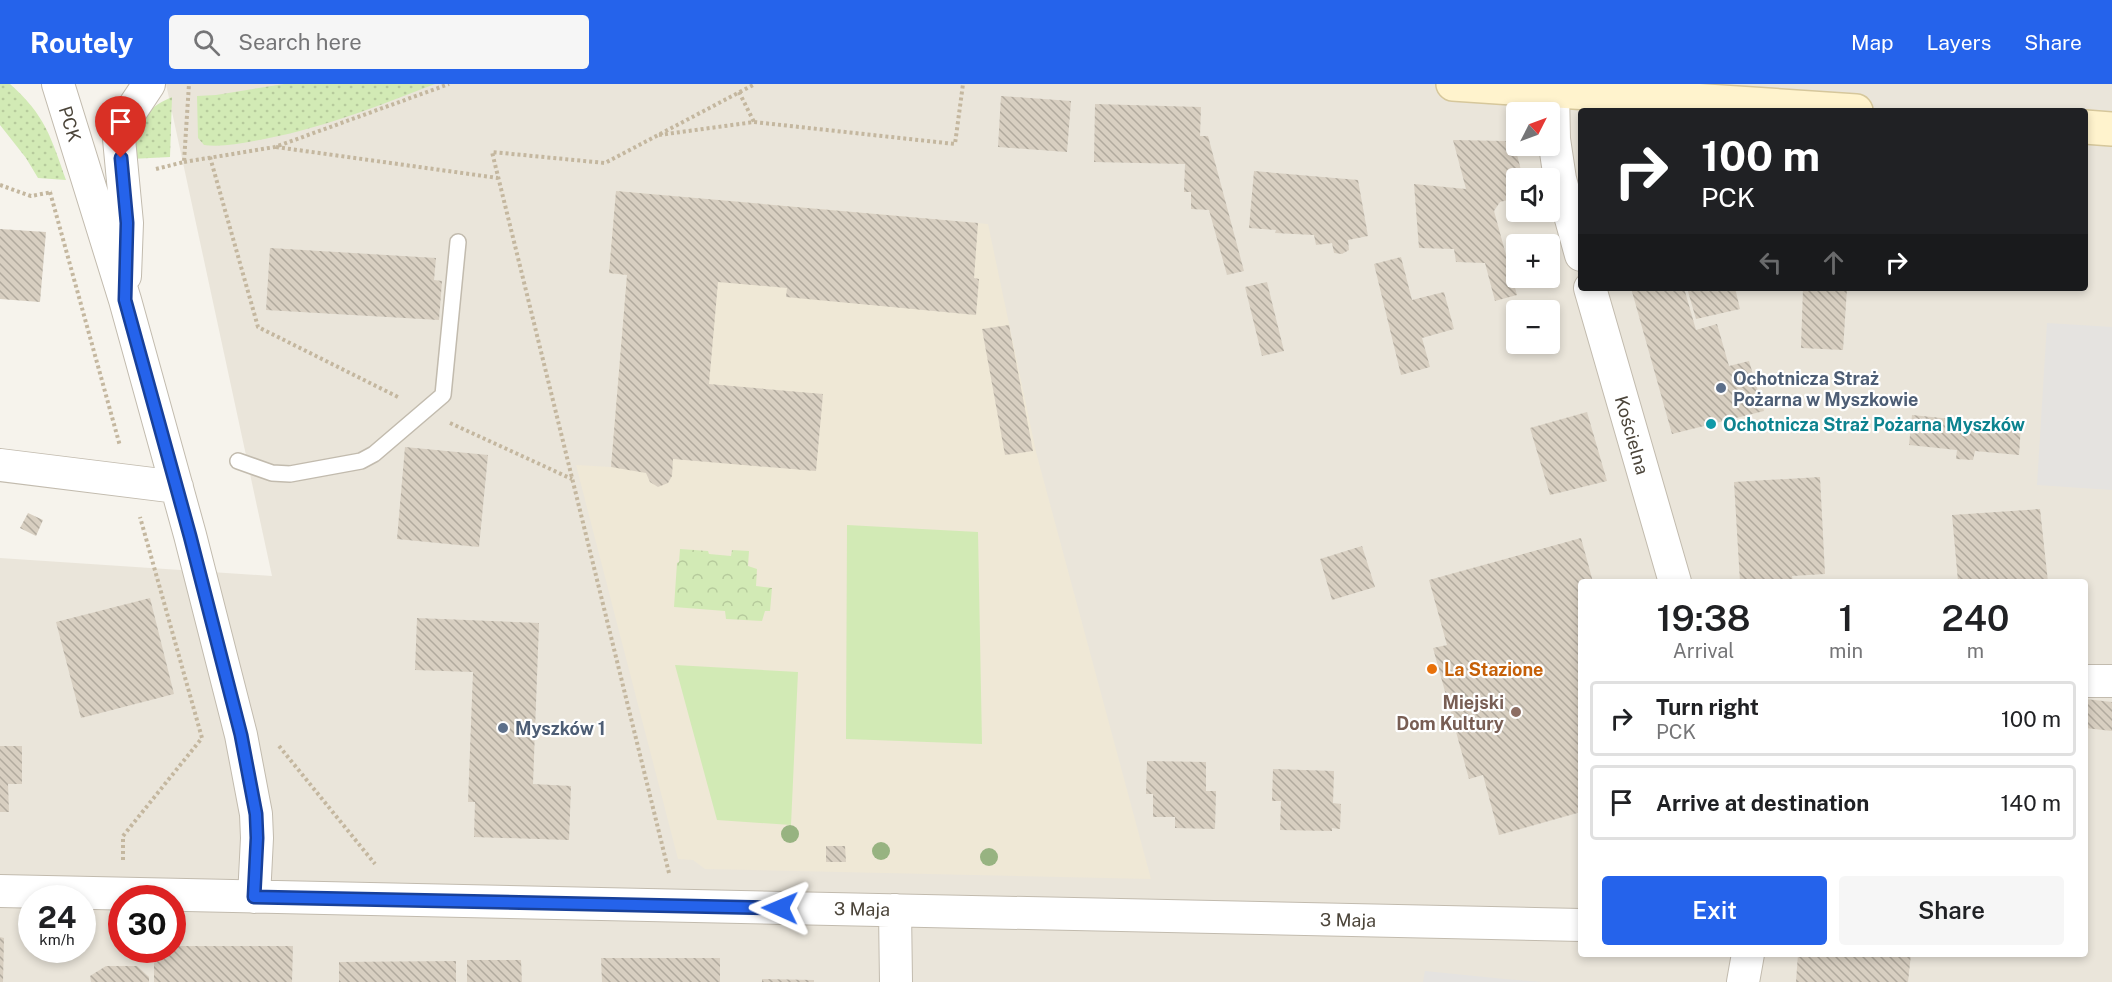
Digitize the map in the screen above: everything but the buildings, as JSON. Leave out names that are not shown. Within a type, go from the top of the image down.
[{"type":"main road","points":[[1453,84],[1808,108]]},
{"type":"main road","points":[[2088,127],[2112,129]]},
{"type":"street","name":"PCK","points":[[58,84],[125,300],[177,487],[241,735],[253,792],[257,838],[254,897]]},
{"type":"street","name":"PCK","points":[[125,300],[127,223],[119,139],[129,114],[149,84]]},
{"type":"street","points":[[1553,92],[1554,139],[1560,179],[1578,244]]},
{"type":"street","name":"Kościelna","points":[[1591,291],[1674,579]]},
{"type":"street","points":[[0,465],[177,487]]},
{"type":"street","points":[[2088,681],[2112,681]]},
{"type":"street","name":"3 Maja","points":[[0,891],[108,893]]},
{"type":"street","name":"3 Maja","points":[[186,895],[1578,926]]},
{"type":"street","points":[[896,910],[896,982]]},
{"type":"street","points":[[1743,982],[1747,957]]},
{"type":"lane","points":[[238,461],[272,473],[290,474],[361,461],[374,454],[443,395],[458,242]]},
{"type":"path","points":[[184,162],[275,147],[449,84]]},
{"type":"path","points":[[677,906],[492,152],[605,163],[755,84]]},
{"type":"path","points":[[655,136],[754,122],[955,144],[963,84]]},
{"type":"path","points":[[739,92],[754,122]]},
{"type":"path","points":[[275,147],[498,178]]},
{"type":"path","points":[[210,157],[258,327],[425,411],[572,479]]},
{"type":"path","points":[[50,192],[202,738],[123,836],[123,885]]},
{"type":"path","points":[[273,738],[382,872],[389,900]]},
{"type":"shaded area","points":[[166,84],[2112,84],[2112,982],[0,982],[0,558],[272,576]]},
{"type":"shaded area","points":[[616,191],[988,224],[1036,452],[1151,879],[705,869],[693,860],[678,859],[576,465],[611,467],[627,275],[609,273]]},
{"type":"shaded area","points":[[2047,323],[2112,327],[2112,490],[2037,485]]},
{"type":"shaded area","points":[[1425,971],[1505,979],[1542,982],[1423,982]]},
{"type":"green space","points":[[0,84],[10,84],[39,117],[51,139],[66,180],[38,178],[26,158],[0,125]]},
{"type":"green space","points":[[284,84],[435,84],[301,131],[217,146],[204,145],[198,138],[197,96]]},
{"type":"green space","points":[[172,97],[170,157],[130,159],[133,138],[140,121],[153,108]]},
{"type":"green space","points":[[847,525],[978,532],[982,744],[846,739]]},
{"type":"green space","points":[[680,549],[708,551],[709,554],[731,556],[732,550],[749,551],[748,566],[757,569],[756,586],[772,588],[770,611],[765,611],[762,621],[726,619],[725,611],[674,607]]},
{"type":"green space","points":[[675,665],[798,672],[791,825],[717,820]]},
{"type":"place","name":"Ochotnicza Straż Pożarna w Myszkowie","points":[[1721,388]]},
{"type":"place","name":"Ochotnicza Straż Pożarna Myszków","points":[[1711,424]]},
{"type":"place","name":"La Stazione","points":[[1432,669]]},
{"type":"place","name":"Miejski Dom Kultury","points":[[1516,712]]},
{"type":"place","name":"Myszków 1","points":[[503,728]]},
{"type":"route","points":[[121,158],[127,223],[125,300],[190,536],[241,735],[256,814],[254,897],[780,908]]}]
